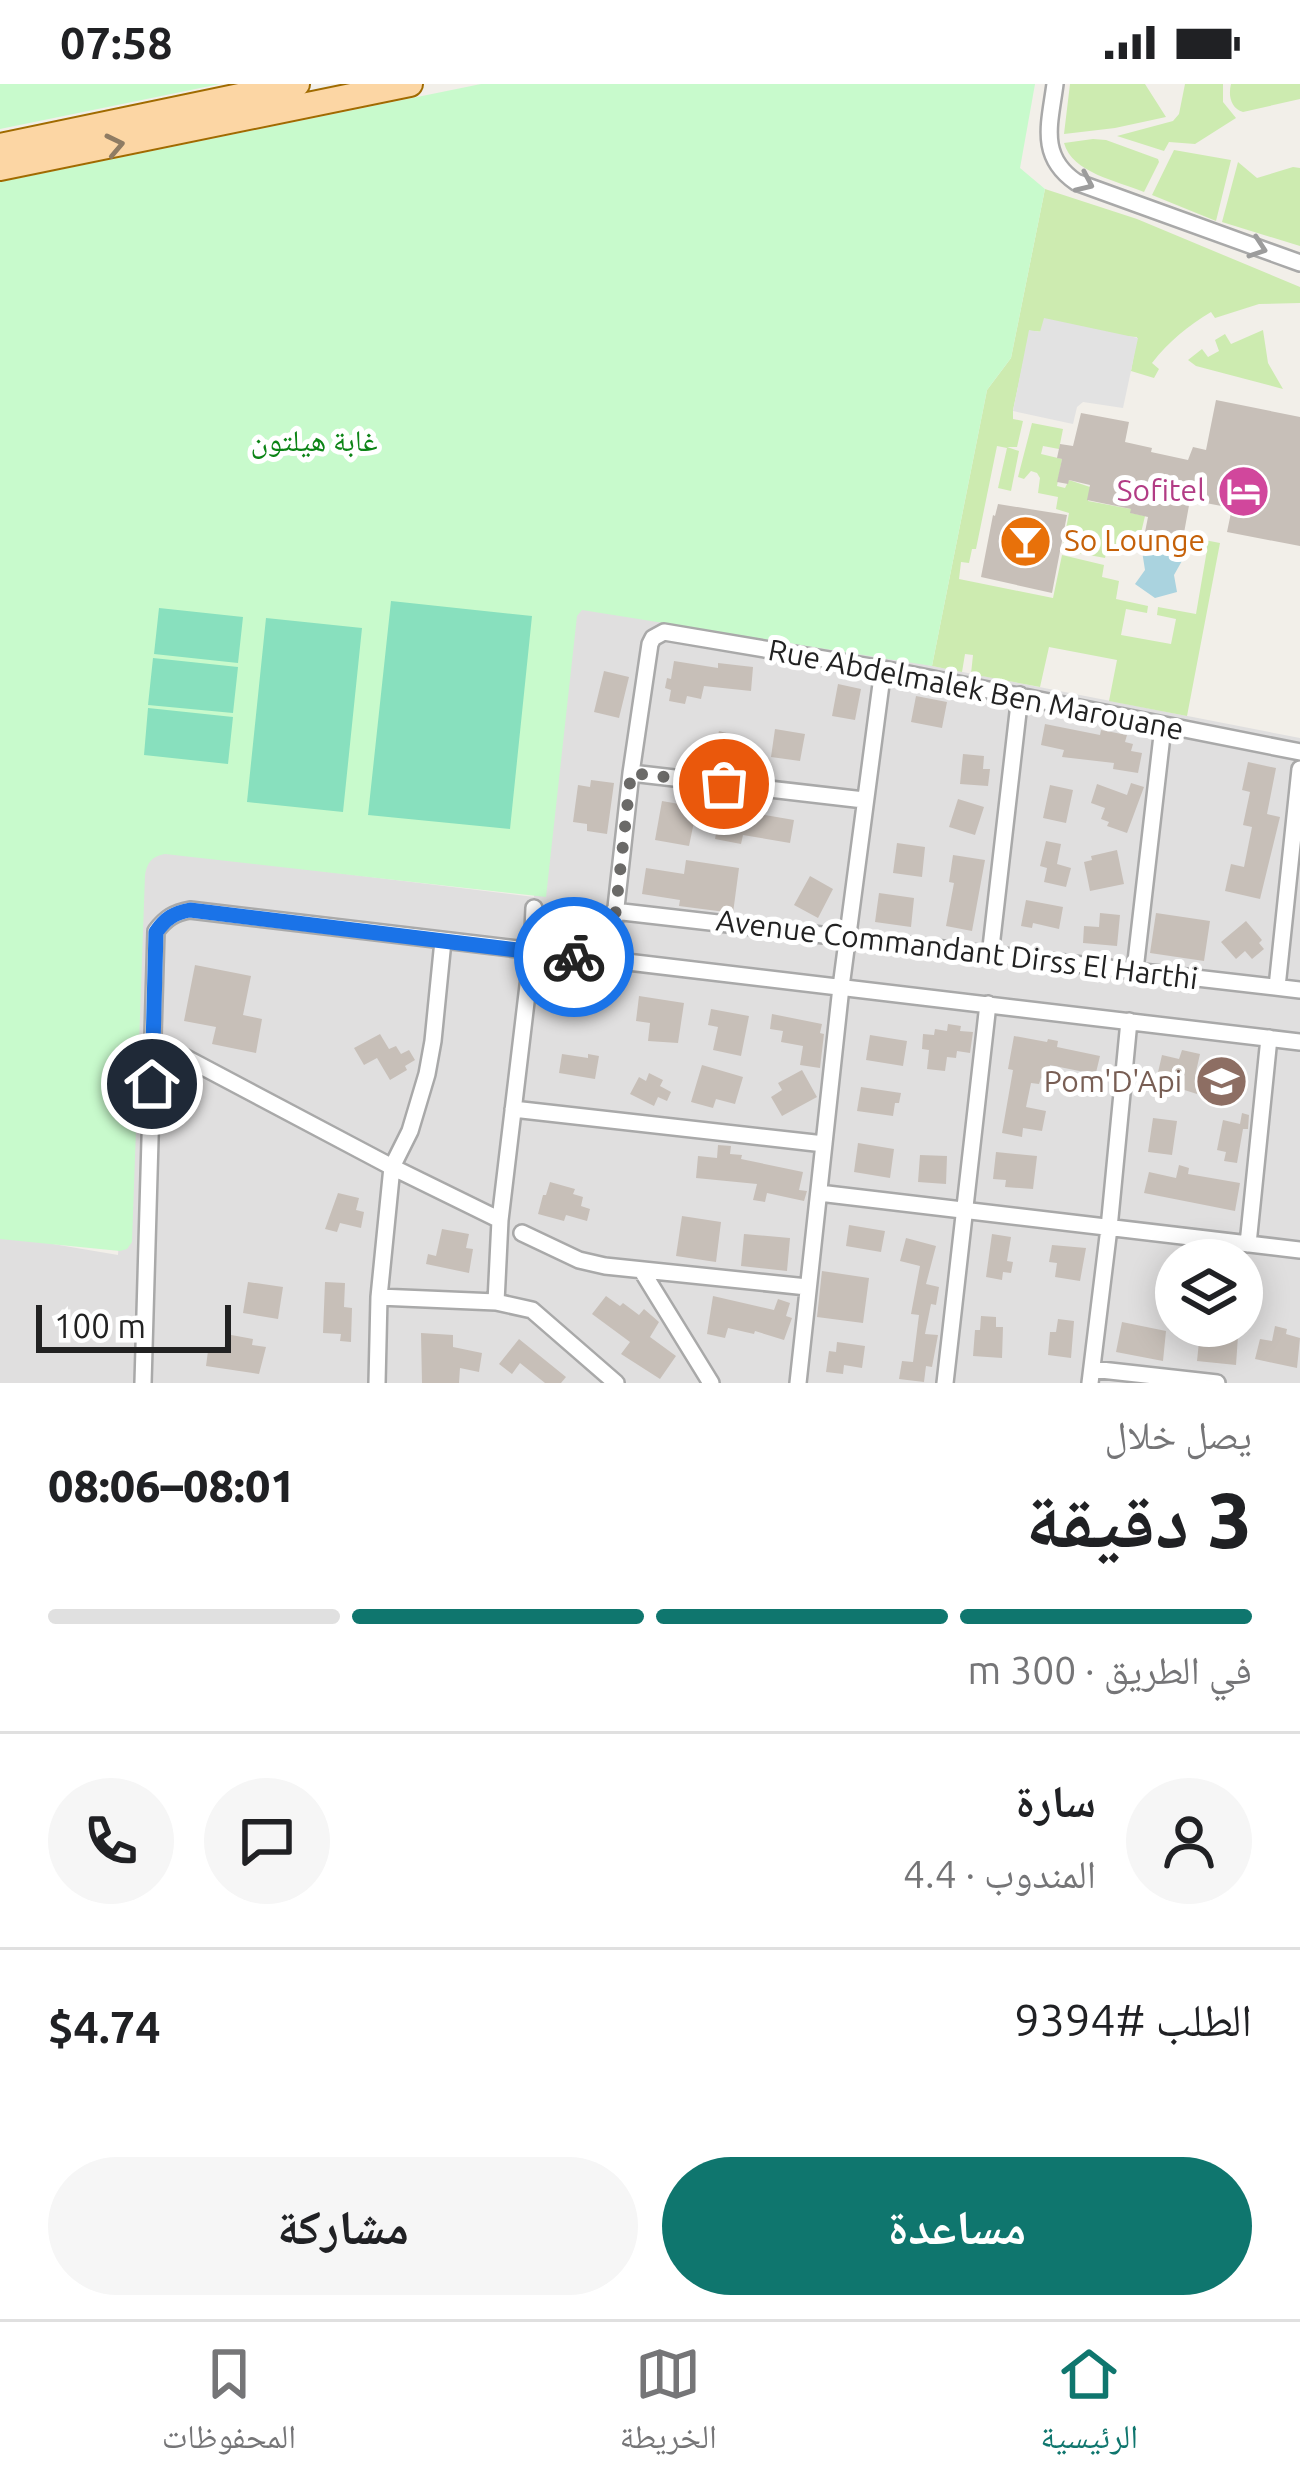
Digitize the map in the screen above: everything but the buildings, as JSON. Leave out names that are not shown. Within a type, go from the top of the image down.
[{"type":"main road","points":[[0,146],[297,84]]},
{"type":"main road","points":[[0,169],[410,84]]},
{"type":"street","points":[[1055,84],[1048,139],[1057,164],[1076,182],[1300,262]]},
{"type":"street","name":"Rue Abdelmalek Ben Marouane","points":[[631,773],[653,638],[664,632],[883,669],[1300,752]]},
{"type":"street","points":[[798,1383],[841,987],[883,669]]},
{"type":"street","points":[[990,956],[1020,695]]},
{"type":"street","points":[[1135,970],[1162,727]]},
{"type":"street","points":[[1277,987],[1292,919],[1300,769]]},
{"type":"street","points":[[610,962],[631,773],[864,800]]},
{"type":"street","points":[[496,1302],[500,1220],[532,952],[533,908]]},
{"type":"street","points":[[143,1383],[156,932],[175,913],[190,910],[1300,1042]]},
{"type":"street","name":"Avenue Commandant Dirss El Harthi","points":[[614,910],[1300,990]]},
{"type":"street","points":[[377,1383],[379,1297],[392,1167],[410,1131],[427,1075],[443,941]]},
{"type":"street","points":[[945,1383],[988,1004]]},
{"type":"street","points":[[1129,1021],[1091,1376],[1217,1383]]},
{"type":"street","points":[[1249,1239],[1269,1038]]},
{"type":"street","points":[[154,1041],[500,1220]]},
{"type":"street","points":[[513,1109],[824,1144]]},
{"type":"street","points":[[819,1193],[1205,1239]]},
{"type":"street","points":[[522,1234],[579,1260],[807,1288]]},
{"type":"street","points":[[1263,1246],[1300,1250]]},
{"type":"street","points":[[642,1271],[710,1383]]},
{"type":"street","points":[[379,1297],[496,1302],[532,1310],[597,1376],[616,1383]]},
{"type":"shaded area","points":[[1044,318],[1138,338],[1123,408],[1083,402],[1073,424],[1013,411],[1029,330],[1040,332]]},
{"type":"shaded area","points":[[562,586],[932,666],[1300,738],[1300,1383],[0,1383],[0,1235],[118,1255],[141,849],[534,897]]},
{"type":"green space","points":[[0,84],[220,84],[0,129]]},
{"type":"green space","name":"غابة هيلتون","points":[[481,84],[1035,84],[1020,168],[1045,189],[1011,358],[987,390],[932,666],[582,610],[577,616],[546,897],[165,854],[153,858],[145,875],[132,1242],[120,1251],[0,1239],[0,182]]},
{"type":"green space","points":[[1070,84],[1145,84],[1166,117],[1064,134]]},
{"type":"green space","points":[[1185,84],[1223,84],[1223,102],[1236,118],[1195,144],[1169,142],[1164,151],[1117,136],[1173,121]]},
{"type":"green space","points":[[1231,84],[1300,84],[1300,99],[1243,112],[1231,101]]},
{"type":"green space","points":[[1093,139],[1158,159],[1144,192],[1086,169],[1064,143]]},
{"type":"green space","points":[[1174,150],[1231,160],[1216,221],[1152,195]]},
{"type":"green space","points":[[1238,162],[1257,178],[1300,168],[1300,246],[1222,222]]},
{"type":"green space","points":[[1045,189],[1137,219],[1300,287],[1300,303],[1259,304],[1215,318],[1211,312],[1158,355],[1152,363],[1159,369],[1154,378],[1131,371],[1137,337],[1030,331],[1013,410],[1013,419],[1023,421],[1017,447],[1007,447],[1019,451],[1011,491],[998,488],[1007,448],[997,446],[976,549],[969,563],[961,562],[959,579],[1053,598],[1062,555],[1104,565],[1102,577],[1119,581],[1116,599],[1148,606],[1147,613],[1126,609],[1121,635],[1171,644],[1176,619],[1157,615],[1158,607],[1196,614],[1207,550],[1188,545],[1189,537],[1220,543],[1187,716],[1109,701],[1117,660],[1049,647],[1040,687],[971,674],[973,655],[965,654],[962,672],[932,666],[987,390],[1011,358]]},
{"type":"green space","points":[[1263,330],[1268,363],[1283,389],[1188,360],[1202,349],[1208,357],[1219,351],[1215,340],[1225,334],[1231,344]]},
{"type":"green space","points":[[1032,423],[1063,429],[1059,449],[1043,446],[1041,454],[1062,459],[1057,486],[1065,488],[1069,480],[1090,487],[1088,501],[1145,516],[1140,537],[1129,535],[1127,548],[1108,545],[1105,558],[1062,550],[1069,513],[1056,509],[1058,497],[1038,493],[1037,473],[1018,477]]},
{"type":"green space","points":[[391,601],[532,616],[510,829],[368,815]]},
{"type":"green space","points":[[159,608],[243,617],[238,663],[154,654]]},
{"type":"green space","points":[[266,618],[362,628],[343,812],[247,802]]},
{"type":"green space","points":[[153,658],[238,667],[233,713],[148,705]]},
{"type":"green space","points":[[148,708],[233,717],[228,764],[144,755]]},
{"type":"water","points":[[1165,546],[1183,559],[1174,575],[1177,592],[1155,598],[1135,584],[1145,570],[1142,551]]},
{"type":"way so far","points":[[574,957],[610,962],[631,773],[724,784]]},
{"type":"place","name":"Sofitel","points":[[1244,491]]},
{"type":"place","name":"So Lounge","points":[[1025,541]]},
{"type":"place","name":"Pom'D'Api","points":[[1221,1082]]},
{"type":"route","points":[[152,1084],[156,932],[175,913],[190,910],[574,957]]}]
